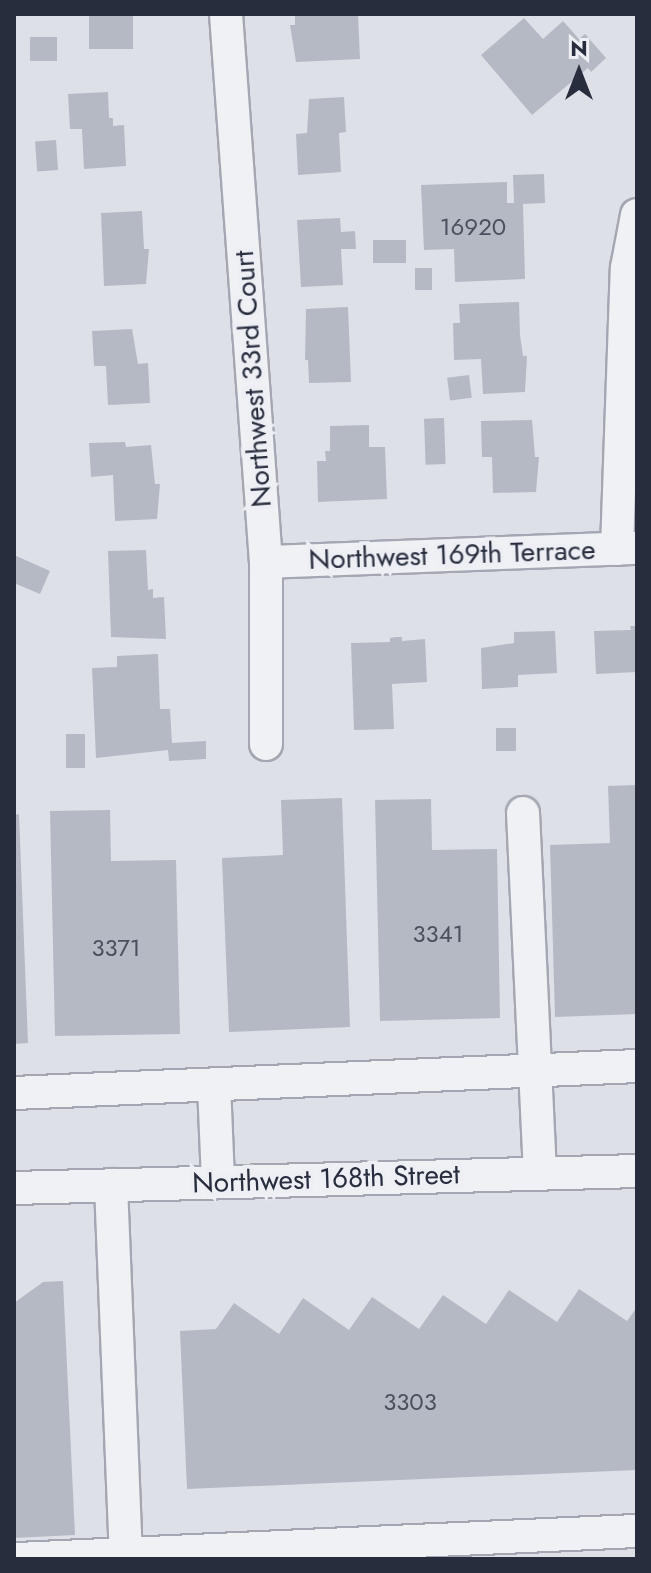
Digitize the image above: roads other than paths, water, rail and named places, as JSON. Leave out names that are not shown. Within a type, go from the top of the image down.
[{"type":"street","name":"Northwest 33rd Court","points":[[226,14],[266,562],[266,744]]},
{"type":"street","points":[[627,549],[627,268],[637,215]]},
{"type":"street","name":"Northwest 169th Terrace","points":[[266,562],[627,549]]},
{"type":"street","points":[[523,813],[540,1174]]},
{"type":"street","points":[[14,1093],[637,1066]]},
{"type":"street","points":[[214,1085],[218,1182]]},
{"type":"street","name":"Northwest 168th Street","points":[[14,1188],[637,1171]]},
{"type":"street","points":[[108,1556],[111,1185]]},
{"type":"street","points":[[17,1559],[606,1545],[637,1531]]}]
